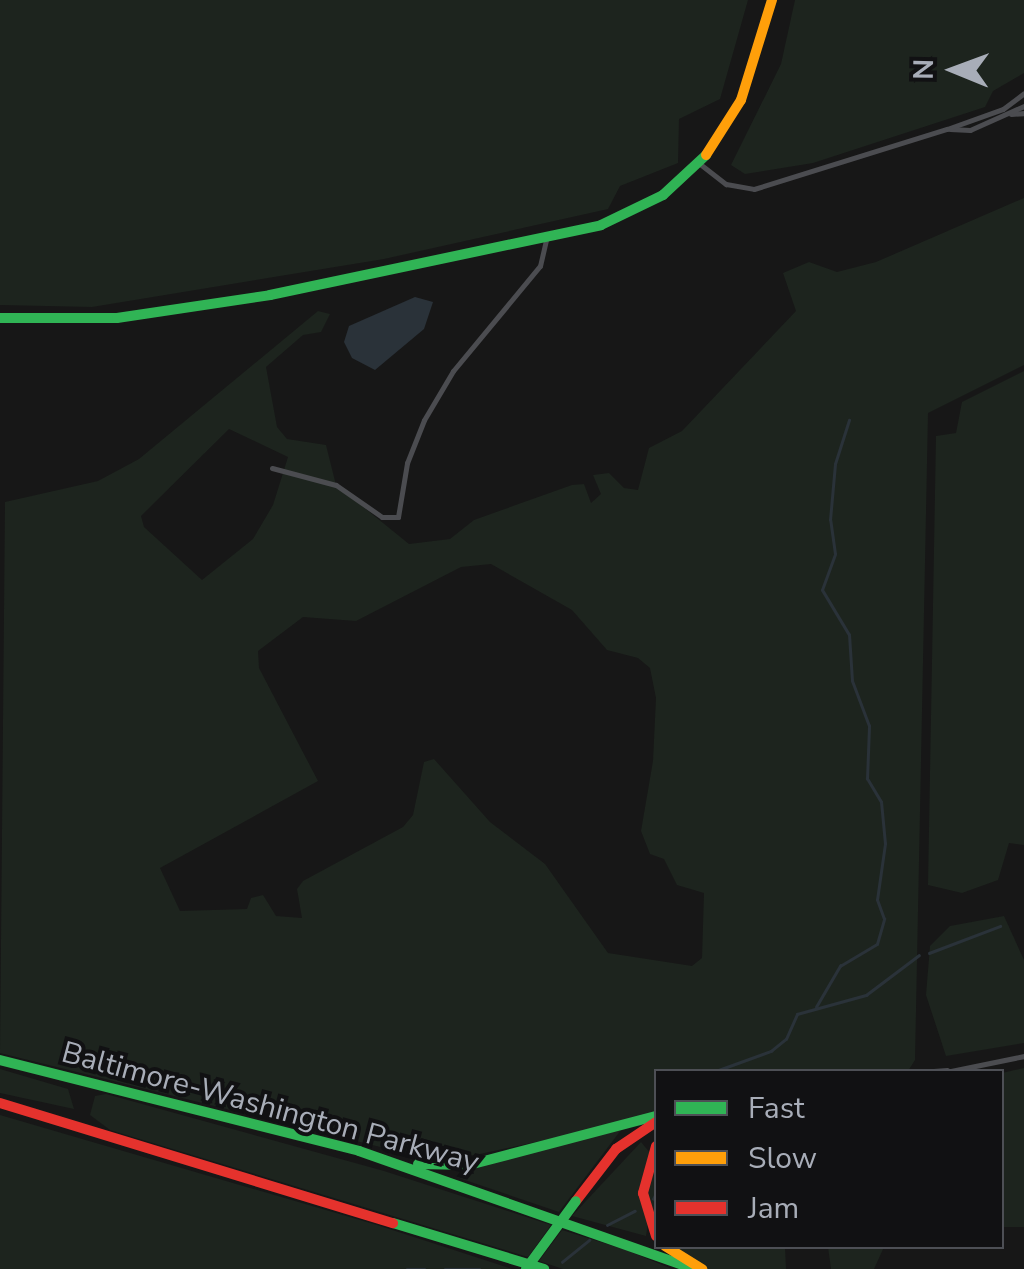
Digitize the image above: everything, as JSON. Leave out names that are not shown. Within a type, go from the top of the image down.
[{"type":"main road","points":[[0,318],[154,313],[395,274],[546,240],[638,210],[700,164],[741,100],[772,0]]},
{"type":"main road","name":"Baltimore-Washington Parkway","points":[[0,1060],[359,1151],[698,1269]]},
{"type":"main road","points":[[0,1103],[543,1269]]},
{"type":"main road","points":[[359,1151],[455,1167],[654,1122]]},
{"type":"main road","points":[[526,1269],[603,1166],[654,1124]]},
{"type":"main road","points":[[654,1153],[643,1193],[654,1229]]},
{"type":"main road","points":[[670,1249],[698,1269]]},
{"type":"street","points":[[700,164],[726,184],[754,188],[947,129],[1003,109],[1024,93]]},
{"type":"street","points":[[947,129],[970,130],[1024,109]]},
{"type":"street","points":[[272,468],[336,485],[382,518],[398,518],[406,463],[424,420],[453,371],[540,266],[546,240]]},
{"type":"street","points":[[955,1069],[1024,1056]]},
{"type":"shaded area","points":[[0,0],[748,0],[720,99],[679,119],[678,163],[620,186],[608,209],[384,259],[92,307],[0,305]]},
{"type":"shaded area","points":[[795,0],[1024,0],[1024,73],[993,91],[985,107],[813,163],[745,174],[731,165],[781,64]]},
{"type":"shaded area","points":[[1024,198],[1024,365],[928,413],[915,1060],[909,1069],[654,1069],[654,1116],[475,1155],[429,1159],[0,1053],[5,502],[98,481],[139,459],[318,311],[330,314],[321,332],[303,335],[266,367],[277,427],[287,439],[326,445],[336,485],[409,544],[450,539],[474,520],[572,485],[584,484],[591,503],[601,494],[593,475],[609,473],[624,488],[638,490],[649,448],[682,431],[796,311],[783,273],[809,262],[837,272],[876,262]],"holes":[[[229,429],[288,457],[273,505],[253,539],[202,580],[144,527],[141,516]],[[491,564],[572,610],[607,650],[638,658],[650,668],[656,698],[653,761],[641,831],[650,854],[664,859],[677,885],[704,893],[702,958],[692,966],[608,953],[545,864],[490,822],[434,759],[424,762],[413,815],[403,827],[303,881],[297,889],[302,918],[276,916],[263,895],[251,898],[247,909],[180,911],[160,868],[318,781],[259,668],[258,651],[303,617],[356,621],[461,567]]]},
{"type":"shaded area","points":[[415,297],[433,302],[424,329],[375,370],[352,358],[344,342],[349,326]]},
{"type":"shaded area","points":[[1024,371],[1024,845],[1009,843],[998,880],[962,893],[928,885],[936,436],[956,433],[962,402]]},
{"type":"shaded area","points":[[1004,916],[1024,960],[1024,1043],[946,1056],[926,995],[930,946],[950,926]]},
{"type":"shaded area","points":[[1024,1068],[1024,1227],[1004,1227],[1004,1073]]},
{"type":"shaded area","points":[[0,1069],[68,1089],[74,1109],[0,1093]]},
{"type":"shaded area","points":[[106,1094],[384,1171],[551,1225],[528,1257],[110,1130],[90,1115],[95,1096]]},
{"type":"shaded area","points":[[0,1115],[377,1225],[512,1269],[0,1269]]},
{"type":"shaded area","points":[[621,1130],[559,1212],[456,1177],[469,1167]]},
{"type":"shaded area","points":[[641,1142],[651,1154],[654,1149],[654,1233],[648,1223],[646,1236],[572,1216]]},
{"type":"shaded area","points":[[562,1230],[672,1269],[563,1269],[539,1261]]},
{"type":"shaded area","points":[[668,1249],[785,1249],[786,1269],[702,1269]]},
{"type":"shaded area","points":[[828,1249],[883,1249],[874,1269],[831,1269]]},
{"type":"waterway","points":[[816,1007],[840,966],[877,944],[884,919],[877,900],[885,844],[881,802],[867,779],[869,726],[852,681],[849,635],[822,590],[835,554],[830,520],[835,464],[849,420]]},
{"type":"waterway","points":[[929,953],[1000,926]]},
{"type":"waterway","points":[[721,1069],[771,1051],[786,1039],[797,1014],[866,995],[919,955]]},
{"type":"waterway","points":[[607,1225],[635,1211]]},
{"type":"waterway","points":[[562,1262],[589,1240]]},
{"type":"waterway","points":[[407,1269],[425,1269]]},
{"type":"waterway","points":[[445,1269],[480,1269]]},
{"type":"traffic: fast","points":[[0,318],[117,318],[270,295],[601,225],[663,195],[706,155]]},
{"type":"traffic: fast","points":[[0,1060],[359,1151],[694,1269]]},
{"type":"traffic: fast","points":[[418,1164],[469,1165],[654,1117]]},
{"type":"traffic: fast","points":[[526,1269],[576,1201]]},
{"type":"traffic: fast","points":[[393,1223],[544,1269]]},
{"type":"traffic: slow","points":[[706,155],[741,100],[772,0]]},
{"type":"traffic: slow","points":[[670,1249],[702,1269]]},
{"type":"traffic: jam","points":[[0,1103],[393,1223]]},
{"type":"traffic: jam","points":[[576,1201],[616,1149],[654,1123]]},
{"type":"traffic: jam","points":[[654,1153],[643,1193],[654,1229]]}]
